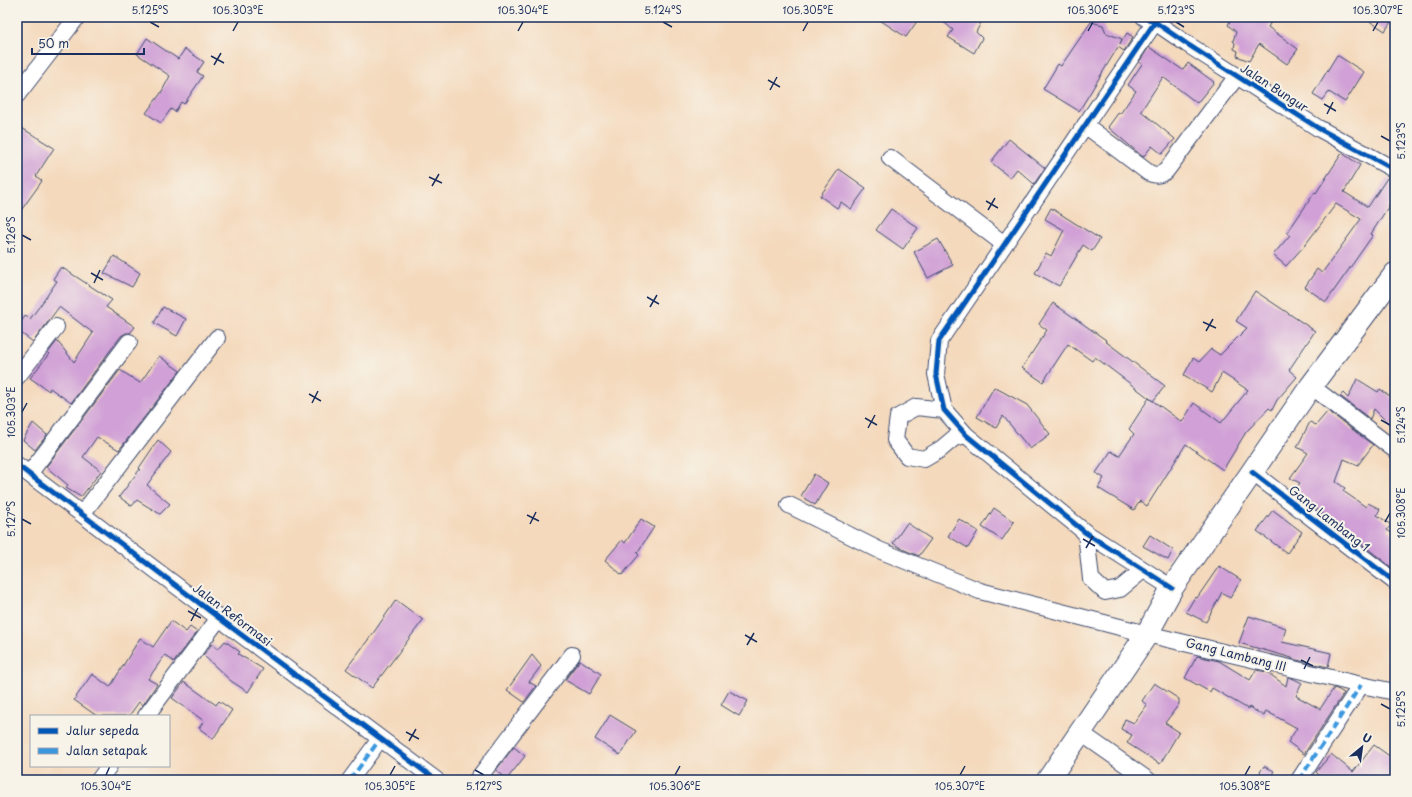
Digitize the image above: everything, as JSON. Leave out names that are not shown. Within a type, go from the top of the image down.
[{"type":"main road","points":[[1048,780],[1147,634],[1172,588],[1311,386],[1395,274]]},
{"type":"street","points":[[17,95],[78,17]]},
{"type":"street","points":[[1153,19],[1085,125],[939,341],[936,374],[944,410],[966,435],[1086,533],[1172,588]]},
{"type":"street","name":"Jalan Bungur","points":[[1153,19],[1187,44],[1318,128],[1395,170]]},
{"type":"street","points":[[1085,125],[1155,176],[1166,171],[1237,76]]},
{"type":"street","points":[[890,158],[1004,244]]},
{"type":"street","points":[[17,377],[56,327]]},
{"type":"street","points":[[82,514],[217,338]]},
{"type":"street","points":[[23,469],[129,342]]},
{"type":"street","points":[[1311,386],[1395,450]]},
{"type":"street","points":[[944,410],[916,407],[898,417],[895,440],[908,456],[924,459],[942,448],[954,438],[966,435]]},
{"type":"street","name":"Jalan Reformasi","points":[[23,469],[436,780]]},
{"type":"street","name":"Gang Lambang 1","points":[[1252,472],[1395,582]]},
{"type":"street","name":"Gang Lambang III","points":[[789,505],[878,550],[980,590],[1147,634],[1361,686],[1395,692]]},
{"type":"street","points":[[1086,533],[1091,579],[1105,592],[1120,589],[1143,570]]},
{"type":"street","points":[[147,715],[219,618]]},
{"type":"street","points":[[476,780],[572,655]]},
{"type":"street","points":[[1299,780],[1361,686]]},
{"type":"street","points":[[1081,733],[1148,780]]},
{"type":"street","points":[[350,780],[380,738]]},
{"type":"street","points":[[99,780],[108,767]]},
{"type":"building","points":[[875,17],[920,17],[906,37]]},
{"type":"building","points":[[938,17],[984,17],[976,32],[982,38],[974,53],[948,37],[953,30]]},
{"type":"building","points":[[1232,17],[1262,17],[1271,22],[1268,27],[1298,49],[1287,64],[1259,44],[1249,61],[1237,56],[1238,51],[1234,49],[1235,43],[1233,41],[1236,32],[1228,25]]},
{"type":"building","points":[[1363,17],[1394,17],[1385,31]]},
{"type":"building","points":[[1091,22],[1103,25],[1106,33],[1122,39],[1120,44],[1127,33],[1133,37],[1124,51],[1118,47],[1079,111],[1043,89],[1058,64],[1061,66]]},
{"type":"building","points":[[147,38],[178,59],[185,49],[204,62],[197,72],[203,76],[184,104],[181,102],[175,112],[171,109],[161,123],[146,113],[161,93],[170,76],[137,54]]},
{"type":"building","points":[[1149,47],[1183,70],[1188,63],[1214,82],[1197,103],[1163,77],[1141,111],[1175,139],[1162,154],[1152,146],[1143,157],[1108,127],[1119,112],[1120,114],[1136,91],[1128,85],[1142,64],[1139,62]]},
{"type":"building","points":[[1337,55],[1364,72],[1345,102],[1329,92],[1323,100],[1313,94]]},
{"type":"building","points":[[17,125],[54,148],[36,176],[42,181],[17,216]]},
{"type":"building","points":[[1009,139],[1045,168],[1034,184],[1017,169],[1010,178],[991,162]]},
{"type":"building","points":[[1342,153],[1360,165],[1344,192],[1368,207],[1387,178],[1395,183],[1395,196],[1371,234],[1373,235],[1326,302],[1305,287],[1317,269],[1322,273],[1361,219],[1336,204],[1305,245],[1286,266],[1273,255],[1290,235],[1287,233],[1315,192],[1316,193]]},
{"type":"building","points":[[839,169],[866,188],[851,209],[841,202],[837,208],[820,196]]},
{"type":"building","points":[[1051,208],[1100,239],[1092,251],[1083,245],[1059,286],[1035,273],[1046,253],[1051,256],[1064,230],[1045,219]]},
{"type":"building","points":[[891,209],[918,228],[903,249],[876,230]]},
{"type":"building","points":[[938,239],[953,265],[928,278],[914,252]]},
{"type":"building","points":[[114,256],[140,273],[132,287],[104,273]]},
{"type":"building","points":[[61,267],[112,300],[106,307],[135,327],[130,333],[126,333],[121,336],[71,403],[50,388],[49,391],[30,378],[49,354],[48,353],[57,341],[74,362],[93,333],[59,307],[33,342],[17,330],[17,327],[26,315],[30,319],[42,303],[57,281],[53,279]]},
{"type":"building","points":[[1255,291],[1315,331],[1289,370],[1297,377],[1277,400],[1272,410],[1269,408],[1246,432],[1223,470],[1186,444],[1147,506],[1140,501],[1134,510],[1098,488],[1104,478],[1096,473],[1111,451],[1119,456],[1134,434],[1129,429],[1149,398],[1182,422],[1194,403],[1221,423],[1248,390],[1222,373],[1212,392],[1184,375],[1193,358],[1199,362],[1211,349],[1220,355],[1247,328],[1236,321]]},
{"type":"building","points":[[1053,303],[1106,340],[1105,341],[1165,386],[1153,401],[1095,357],[1092,361],[1068,344],[1043,382],[1022,368],[1047,330],[1039,324]]},
{"type":"building","points":[[163,307],[186,319],[177,336],[154,323]]},
{"type":"building","points":[[159,356],[180,371],[119,450],[97,437],[83,457],[101,471],[81,497],[66,488],[68,485],[46,467],[120,370],[140,383]]},
{"type":"building","points":[[1357,379],[1378,392],[1380,389],[1395,400],[1395,430],[1374,409],[1370,419],[1340,396],[1343,393],[1348,398]]},
{"type":"building","points":[[994,387],[1027,405],[1050,434],[1030,449],[1003,416],[996,428],[977,417]]},
{"type":"building","points":[[1328,411],[1373,445],[1358,465],[1344,459],[1336,482],[1345,488],[1343,491],[1366,507],[1368,503],[1380,509],[1377,515],[1391,525],[1387,530],[1395,535],[1395,570],[1294,491],[1300,483],[1290,478],[1308,453],[1297,447],[1310,422],[1316,425]]},
{"type":"building","points":[[33,423],[47,435],[35,450],[23,440]]},
{"type":"building","points":[[158,440],[171,452],[147,485],[170,504],[160,514],[137,500],[132,506],[119,497],[140,469],[139,468]]},
{"type":"building","points":[[814,474],[828,483],[815,505],[801,496]]},
{"type":"building","points":[[994,508],[1014,522],[1002,540],[982,527]]},
{"type":"building","points":[[1273,510],[1302,532],[1287,553],[1257,531]]},
{"type":"building","points":[[641,519],[654,527],[637,553],[639,555],[622,575],[605,560],[622,540],[625,543]]},
{"type":"building","points":[[959,519],[978,531],[968,548],[948,536]]},
{"type":"building","points":[[907,523],[931,539],[919,556],[902,549],[893,543]]},
{"type":"building","points":[[1150,535],[1173,550],[1168,560],[1143,546]]},
{"type":"building","points":[[1219,566],[1241,580],[1230,598],[1222,592],[1206,622],[1186,612],[1195,597],[1197,598]]},
{"type":"building","points":[[396,600],[423,620],[372,688],[346,669]]},
{"type":"building","points":[[1249,616],[1286,628],[1282,642],[1331,653],[1328,667],[1292,659],[1239,643]]},
{"type":"building","points":[[171,621],[186,632],[190,627],[197,632],[174,662],[165,655],[148,679],[157,684],[143,705],[139,702],[130,715],[96,715],[74,700],[92,674],[110,687],[140,638],[153,647]]},
{"type":"building","points":[[225,641],[240,652],[238,654],[263,669],[248,692],[231,681],[203,655],[212,644],[218,649]]},
{"type":"building","points":[[532,655],[541,666],[529,682],[536,686],[524,702],[507,690]]},
{"type":"building","points":[[1197,656],[1219,661],[1250,680],[1256,670],[1267,672],[1286,686],[1288,677],[1294,679],[1302,683],[1296,696],[1320,709],[1334,688],[1344,693],[1304,754],[1288,742],[1297,728],[1266,711],[1264,716],[1249,707],[1248,709],[1212,688],[1210,692],[1185,678]]},
{"type":"building","points":[[580,660],[601,674],[589,694],[565,680]]},
{"type":"building","points":[[184,682],[216,705],[219,701],[232,710],[213,739],[199,728],[204,721],[172,698]]},
{"type":"building","points":[[1154,683],[1179,699],[1179,704],[1165,723],[1179,732],[1160,764],[1127,743],[1132,735],[1121,729],[1125,719],[1134,723],[1147,705],[1142,701]]},
{"type":"building","points":[[729,691],[748,701],[739,716],[721,705]]},
{"type":"building","points":[[610,715],[636,731],[620,755],[595,739]]},
{"type":"building","points":[[1374,745],[1395,760],[1395,780],[1324,780],[1316,772],[1331,754],[1353,772]]},
{"type":"building","points":[[514,747],[525,756],[507,779],[496,770]]},
{"type":"building","points":[[1264,766],[1274,771],[1269,780],[1255,780]]},
{"type":"marked path","points":[[1299,780],[1361,685]]},
{"type":"marked path","points":[[350,780],[380,739]]},
{"type":"cycle path","points":[[1144,17],[1155,22],[1318,128],[1395,170]]},
{"type":"cycle path","points":[[1159,17],[939,341],[936,374],[944,410],[966,435],[1086,533],[1172,588]]},
{"type":"cycle path","points":[[17,465],[436,780]]},
{"type":"cycle path","points":[[1252,472],[1395,582]]}]
